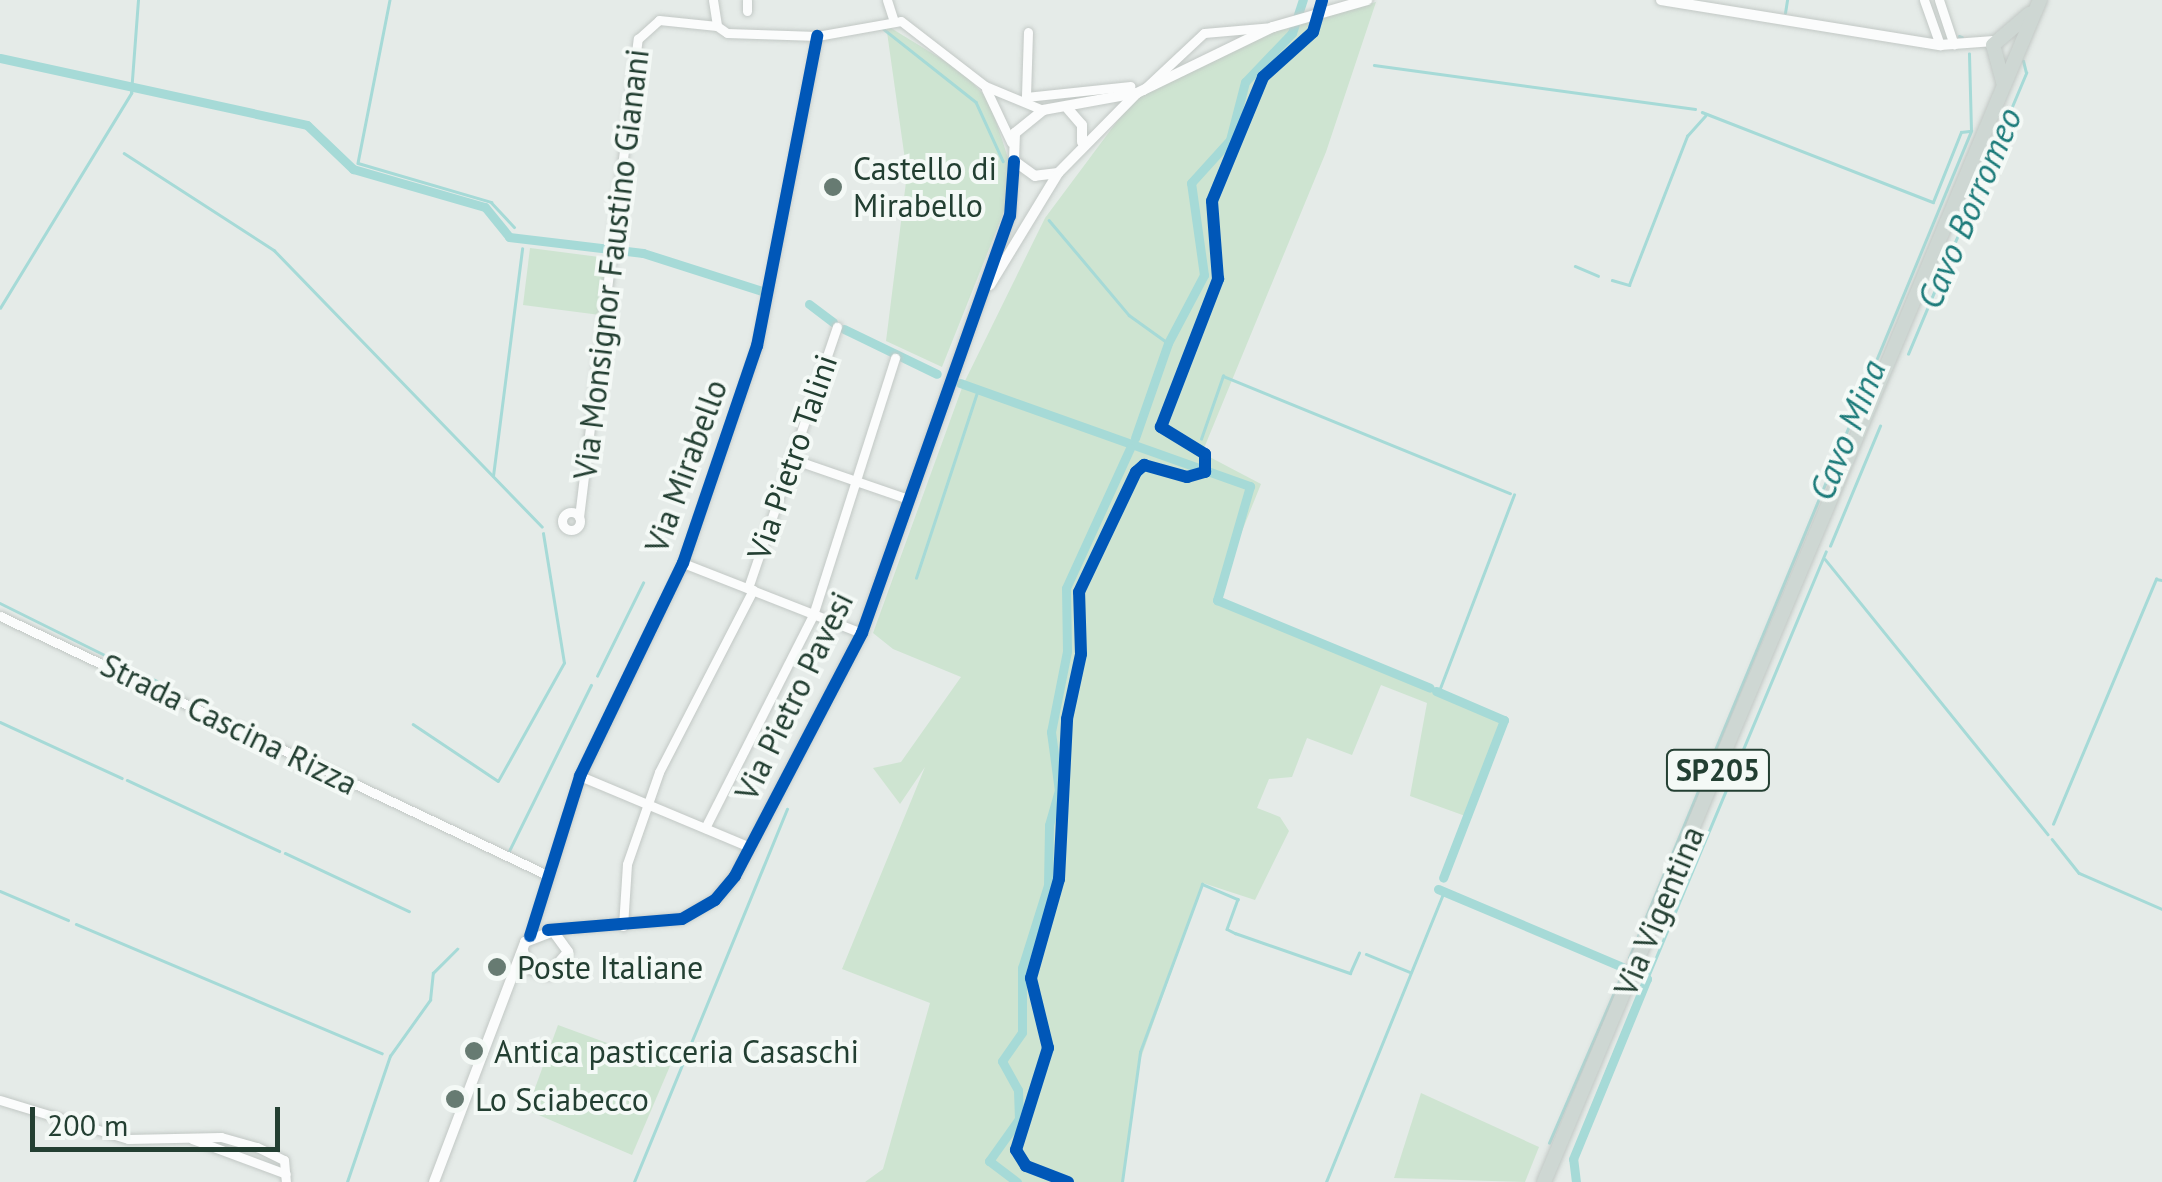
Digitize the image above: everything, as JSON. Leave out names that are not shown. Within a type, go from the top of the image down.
[{"type":"main road","name":"SP205","points":[[1997,46],[2038,3]]},
{"type":"main road","name":"SP205","points":[[2003,84],[2038,3]]},
{"type":"main road","points":[[1997,46],[2015,52]]},
{"type":"main road","points":[[1997,46],[2015,52]]},
{"type":"main road","points":[[1997,46],[2003,84]]},
{"type":"main road","name":"Via Vigentina","points":[[1544,1182],[2003,84]]},
{"type":"street","points":[[713,0],[717,26]]},
{"type":"street","points":[[886,0],[893,19],[927,36],[985,86],[1012,142],[1014,161],[1035,176],[1058,173],[1082,142],[1204,32],[1273,27]]},
{"type":"street","points":[[985,86],[1068,108],[1137,90],[1273,27],[1366,0]]},
{"type":"street","points":[[1661,0],[1940,45],[1997,46]]},
{"type":"street","points":[[1924,0],[1940,45]]},
{"type":"street","points":[[1939,0],[1958,45]]},
{"type":"street","name":"Via Monsignor Faustino Gianani","points":[[579,518],[638,38],[660,20],[817,36],[893,19]]},
{"type":"street","points":[[1028,32],[1026,97],[1050,106]]},
{"type":"street","name":"Via Mirabello","points":[[530,936],[538,894],[580,776],[684,563],[770,300],[817,36]]},
{"type":"street","points":[[1012,142],[1022,122],[1050,106],[1137,90]]},
{"type":"street","points":[[1068,108],[1082,124],[1082,142]]},
{"type":"street","name":"Via Pietro Pavesi","points":[[546,930],[623,926],[701,909],[726,887],[862,633],[1010,216],[1014,161]]},
{"type":"street","name":"Via Pietro Pavesi","points":[[966,335],[1058,173]]},
{"type":"street","name":"Via Pietro Talini","points":[[623,926],[627,864],[648,804],[751,589],[837,327]]},
{"type":"street","points":[[705,828],[812,615],[895,358]]},
{"type":"street","points":[[792,459],[908,499]]},
{"type":"street","points":[[684,563],[862,633]]},
{"type":"street","name":"Strada Cascina Rizza","points":[[0,616],[545,874]]},
{"type":"street","points":[[580,776],[750,847]]},
{"type":"street","name":"Via Mirabello","points":[[538,894],[546,930]]},
{"type":"street","points":[[506,989],[534,972],[559,971],[568,948],[598,926]]},
{"type":"street","points":[[434,1182],[506,989],[530,936],[546,930],[568,948]]},
{"type":"street","points":[[523,951],[534,972]]},
{"type":"street","points":[[0,1100],[128,1139],[189,1138],[257,1147],[284,1160],[286,1178],[189,1138]]},
{"type":"green space","points":[[1376,2],[1326,152],[1202,453],[1261,484],[1213,603],[1507,719],[1468,817],[1410,796],[1427,703],[1381,685],[1352,755],[1307,738],[1292,777],[1269,779],[1257,808],[1280,817],[1289,831],[1255,900],[1203,883],[1138,1066],[1122,1182],[865,1182],[883,1169],[930,1003],[842,969],[925,767],[900,804],[873,768],[901,762],[961,677],[893,649],[873,633],[963,385],[1045,218],[1133,100],[1276,30]]},
{"type":"green space","points":[[886,25],[961,71],[989,100],[1009,161],[1007,204],[942,367],[886,341],[907,174]]},
{"type":"green space","points":[[530,248],[607,258],[600,315],[523,305]]},
{"type":"green space","points":[[558,1025],[670,1066],[632,1155],[527,1110]]},
{"type":"green space","points":[[1421,1093],[1539,1147],[1525,1182],[1394,1178]]},
{"type":"waterway","points":[[0,308],[131,93],[138,0]]},
{"type":"waterway","points":[[390,0],[358,163],[491,202],[514,227]]},
{"type":"waterway","points":[[1135,438],[1168,343],[1204,275],[1191,183],[1230,140],[1245,82],[1292,33],[1303,0]]},
{"type":"waterway","name":"Cavo Mina","points":[[1785,13],[1787,0]]},
{"type":"waterway","points":[[881,27],[976,102],[1003,161]]},
{"type":"waterway","name":"Cavo Mina","points":[[1629,958],[1971,131],[1969,54]]},
{"type":"waterway","points":[[0,58],[307,125],[353,169],[485,207],[509,237],[643,253],[768,293]]},
{"type":"waterway","name":"Cavo Borromeo","points":[[1908,354],[2026,73],[2023,61]]},
{"type":"waterway","points":[[1374,65],[1695,109]]},
{"type":"waterway","points":[[1702,112],[1933,202],[1961,132],[1969,131]]},
{"type":"waterway","points":[[1612,280],[1629,285],[1687,136],[1705,116]]},
{"type":"waterway","points":[[124,153],[274,250],[542,527]]},
{"type":"waterway","points":[[1049,220],[1129,315],[1168,343]]},
{"type":"waterway","points":[[493,476],[522,249]]},
{"type":"waterway","points":[[1575,266],[1598,276]]},
{"type":"waterway","points":[[809,304],[833,322]]},
{"type":"waterway","points":[[844,329],[937,374]]},
{"type":"waterway","points":[[1201,439],[1223,376],[1510,493]]},
{"type":"waterway","points":[[960,383],[1250,486],[1217,600],[1430,688]]},
{"type":"waterway","points":[[916,578],[978,389]]},
{"type":"waterway","name":"Cavo Borromeo","points":[[1830,546],[1880,426]]},
{"type":"waterway","points":[[1017,1182],[989,1161],[1019,1119],[1018,1090],[1002,1061],[1022,1032],[1022,968],[1048,885],[1049,825],[1059,791],[1051,732],[1067,651],[1066,588],[1130,448]]},
{"type":"waterway","points":[[1439,691],[1514,495]]},
{"type":"waterway","points":[[413,724],[498,781],[564,663],[543,534]]},
{"type":"waterway","points":[[1647,979],[1826,552]]},
{"type":"waterway","points":[[1825,559],[2048,834]]},
{"type":"waterway","points":[[2053,824],[2156,579],[2162,580]]},
{"type":"waterway","points":[[597,676],[643,583]]},
{"type":"waterway","points":[[0,603],[181,693]]},
{"type":"waterway","points":[[508,853],[591,685]]},
{"type":"waterway","points":[[1436,691],[1504,720],[1443,878]]},
{"type":"waterway","points":[[0,722],[122,778]]},
{"type":"waterway","points":[[127,780],[279,851]]},
{"type":"waterway","points":[[634,1182],[787,809]]},
{"type":"waterway","points":[[2052,839],[2079,873],[2162,909]]},
{"type":"waterway","points":[[285,853],[409,911]]},
{"type":"waterway","points":[[1122,1182],[1140,1052],[1202,884],[1238,899],[1227,929],[1235,933],[1350,973],[1359,953]]},
{"type":"waterway","points":[[1438,889],[1627,969]]},
{"type":"waterway","points":[[0,891],[68,920]]},
{"type":"waterway","points":[[1326,1182],[1444,891]]},
{"type":"waterway","points":[[76,924],[382,1053]]},
{"type":"waterway","points":[[347,1182],[390,1056],[430,1000],[433,973],[457,949]]},
{"type":"waterway","points":[[1366,954],[1410,972]]},
{"type":"waterway","points":[[1549,1143],[1625,967]]},
{"type":"waterway","points":[[1576,1182],[1573,1159],[1647,979],[1640,976]]},
{"type":"cycle path","points":[[1068,1182],[1026,1166],[1016,1150],[1048,1048],[1031,978],[1059,879],[1067,719],[1081,654],[1079,592],[1136,472],[1144,465],[1187,477],[1205,472],[1205,454],[1161,427],[1218,279],[1212,201],[1263,77],[1313,32],[1322,0]]},
{"type":"cycle path","points":[[530,936],[580,776],[683,563],[757,346],[817,36]]},
{"type":"cycle path","points":[[548,930],[682,919],[715,900],[735,876],[862,633],[1010,216],[1014,161]]},
{"type":"place","name":"Castello di Mirabello","points":[[833,187]]},
{"type":"place","name":"Poste Italiane","points":[[497,967]]},
{"type":"place","name":"Antica pasticceria Casaschi","points":[[474,1051]]},
{"type":"place","name":"Lo Sciabecco","points":[[455,1099]]}]
